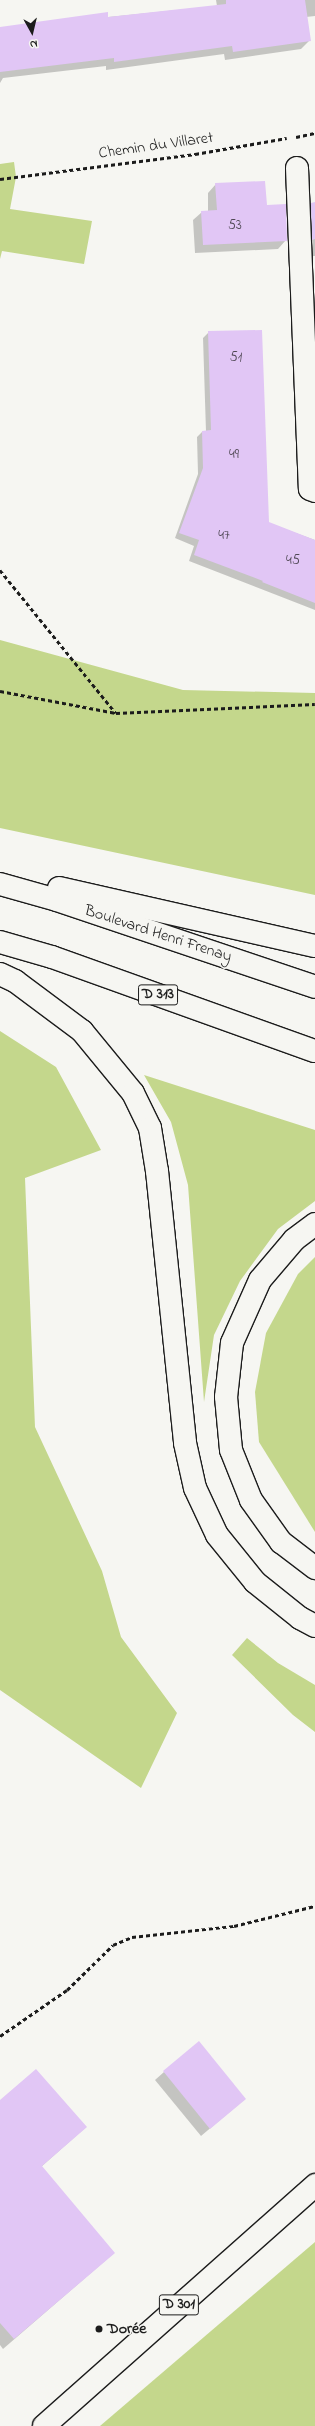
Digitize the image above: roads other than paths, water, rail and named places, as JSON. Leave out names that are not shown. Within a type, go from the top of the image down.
[{"type":"main road","points":[[297,168],[310,489],[315,491]]},
{"type":"main road","points":[[0,880],[29,881],[315,946]]},
{"type":"main road","name":"Boulevard Henri Frenay","points":[[0,884],[57,900],[315,987]]},
{"type":"main road","name":"D 313","points":[[0,942],[52,957],[315,1051]]},
{"type":"main road","points":[[0,974],[15,981],[82,1031],[133,1093],[150,1128],[157,1171],[185,1443],[195,1488],[217,1535],[255,1582],[300,1618],[315,1626]]},
{"type":"main road","points":[[315,1224],[294,1240],[260,1280],[232,1343],[226,1397],[231,1450],[251,1500],[281,1542],[315,1568]]},
{"type":"main road","name":"D 301","points":[[44,2426],[315,2185]]},
{"type":"place","name":"Dorée","points":[[99,2329]]}]
